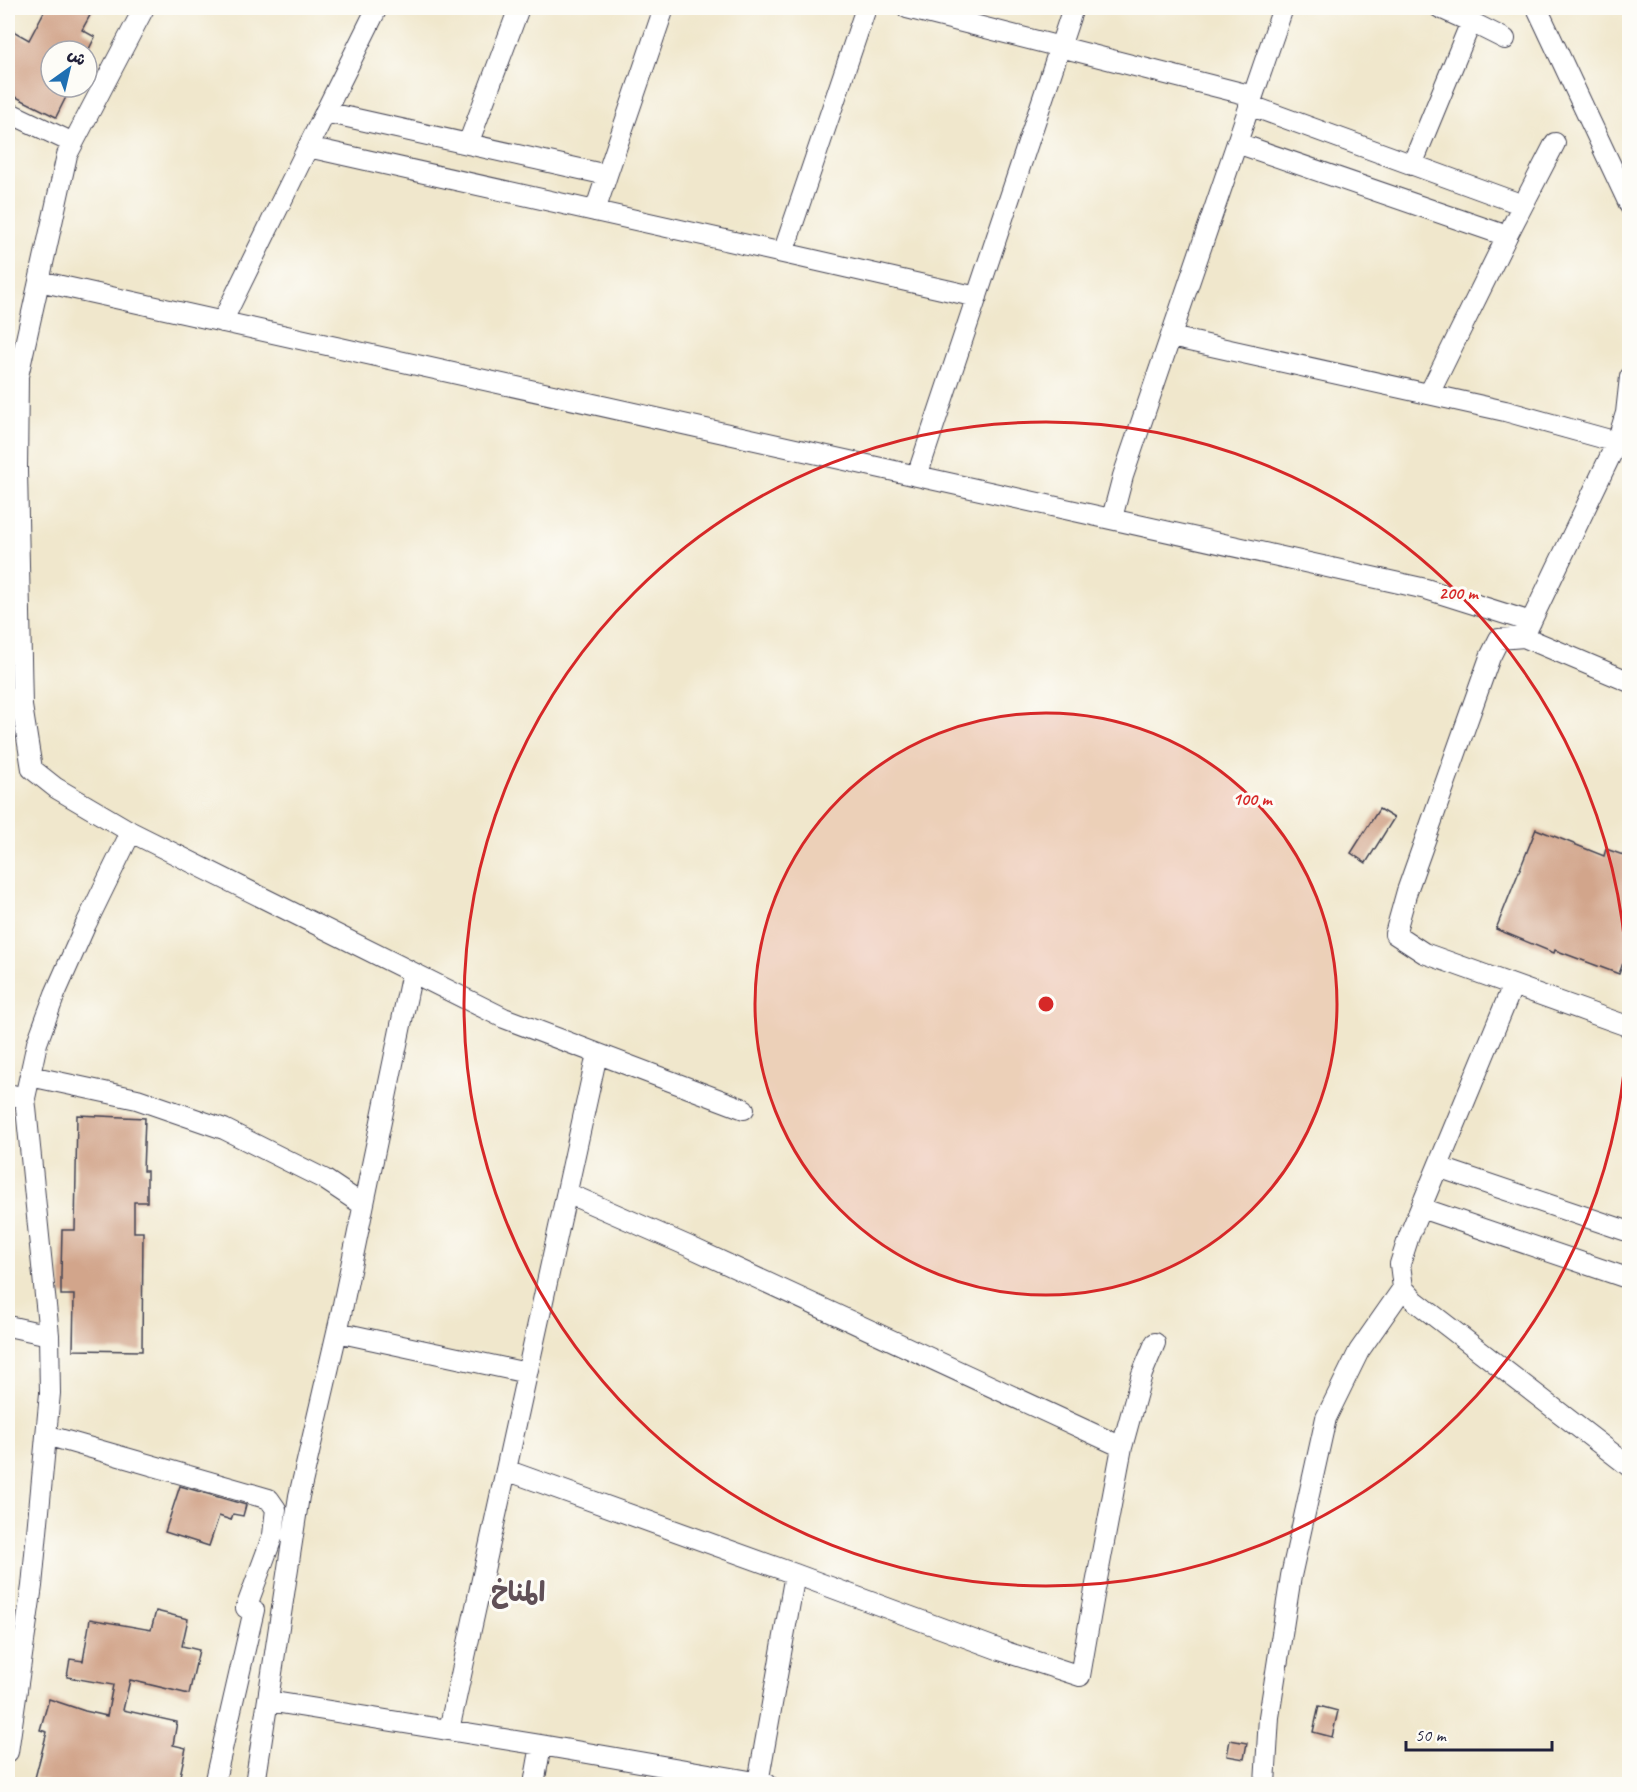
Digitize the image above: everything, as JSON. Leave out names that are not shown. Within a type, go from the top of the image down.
[{"type":"street","points":[[144,8],[67,154],[18,376],[22,706],[32,769],[56,788],[131,832],[504,1018],[744,1109]]},
{"type":"street","points":[[222,322],[377,8]]},
{"type":"street","points":[[468,144],[519,8]]},
{"type":"street","points":[[595,211],[664,8]]},
{"type":"street","points":[[783,253],[866,8]]},
{"type":"street","points":[[907,8],[1060,46],[1251,101],[1412,165],[1523,205]]},
{"type":"street","points":[[916,476],[1074,8]]},
{"type":"street","points":[[1112,518],[1123,476],[1282,8]]},
{"type":"street","points":[[1440,8],[1505,39]]},
{"type":"street","points":[[1537,8],[1629,206]]},
{"type":"street","points":[[1412,165],[1471,22]]},
{"type":"street","points":[[8,112],[73,143]]},
{"type":"street","points":[[325,112],[606,175]]},
{"type":"street","points":[[1237,142],[1507,236]]},
{"type":"street","points":[[1429,394],[1555,143]]},
{"type":"street","points":[[308,147],[976,297]]},
{"type":"street","points":[[39,281],[1425,589],[1527,629],[1629,682]]},
{"type":"street","points":[[1171,337],[1505,411],[1617,442]]},
{"type":"street","points":[[1629,377],[1626,413],[1617,442],[1527,629],[1499,639],[1490,657],[1407,891],[1395,934],[1424,953],[1629,1026]]},
{"type":"street","points":[[8,1752],[32,1586],[50,1392],[49,1335],[16,1096],[30,1076],[37,1043],[55,994],[131,832]]},
{"type":"street","points":[[255,1785],[299,1496],[412,972]]},
{"type":"street","points":[[1513,985],[1400,1264],[1403,1288],[1414,1301],[1629,1467]]},
{"type":"street","points":[[449,1730],[597,1054]]},
{"type":"street","points":[[30,1076],[137,1099],[224,1129],[324,1179],[363,1205]]},
{"type":"street","points":[[1438,1167],[1629,1232]]},
{"type":"street","points":[[567,1192],[1122,1447]]},
{"type":"street","points":[[1421,1208],[1629,1280]]},
{"type":"street","points":[[1265,1785],[1269,1717],[1291,1576],[1326,1418],[1359,1351],[1403,1288]]},
{"type":"street","points":[[8,1326],[49,1335]]},
{"type":"street","points":[[336,1332],[527,1373]]},
{"type":"street","points":[[506,1470],[1003,1651],[1080,1676],[1122,1447],[1142,1374],[1155,1343]]},
{"type":"street","points":[[46,1435],[269,1499],[276,1509],[273,1535],[246,1608],[254,1610],[214,1785]]},
{"type":"street","points":[[268,1701],[541,1745],[728,1781],[762,1784],[795,1574]]},
{"type":"street","points":[[534,1785],[541,1745]]},
{"type":"building","points":[[46,8],[94,8],[82,30],[95,37],[94,39],[39,39],[39,99],[65,99],[56,117],[8,93],[8,28],[29,40]]},
{"type":"building","points":[[1379,809],[1394,818],[1366,863],[1351,853]]},
{"type":"building","points":[[1536,829],[1604,856],[1606,849],[1629,857],[1629,966],[1623,963],[1619,974],[1555,950],[1554,953],[1496,929]]},
{"type":"building","points":[[77,1115],[145,1118],[143,1171],[147,1171],[147,1202],[134,1202],[134,1232],[143,1232],[142,1351],[73,1350],[74,1295],[61,1295],[61,1274],[62,1230],[75,1230]]},
{"type":"building","points":[[180,1486],[246,1505],[243,1516],[233,1514],[231,1520],[219,1516],[209,1546],[165,1532]]},
{"type":"building","points":[[156,1611],[188,1619],[182,1646],[199,1650],[189,1694],[130,1680],[123,1710],[177,1722],[173,1745],[186,1748],[178,1785],[45,1785],[46,1781],[35,1778],[47,1732],[40,1730],[49,1699],[107,1716],[113,1685],[67,1677],[70,1659],[83,1661],[90,1619],[151,1630]]},
{"type":"building","points":[[1319,1706],[1338,1711],[1332,1737],[1313,1732]]},
{"type":"building","points":[[1230,1740],[1247,1743],[1244,1759],[1227,1756]]},
{"type":"district","name":"المناخ","points":[[518,1592]]}]
